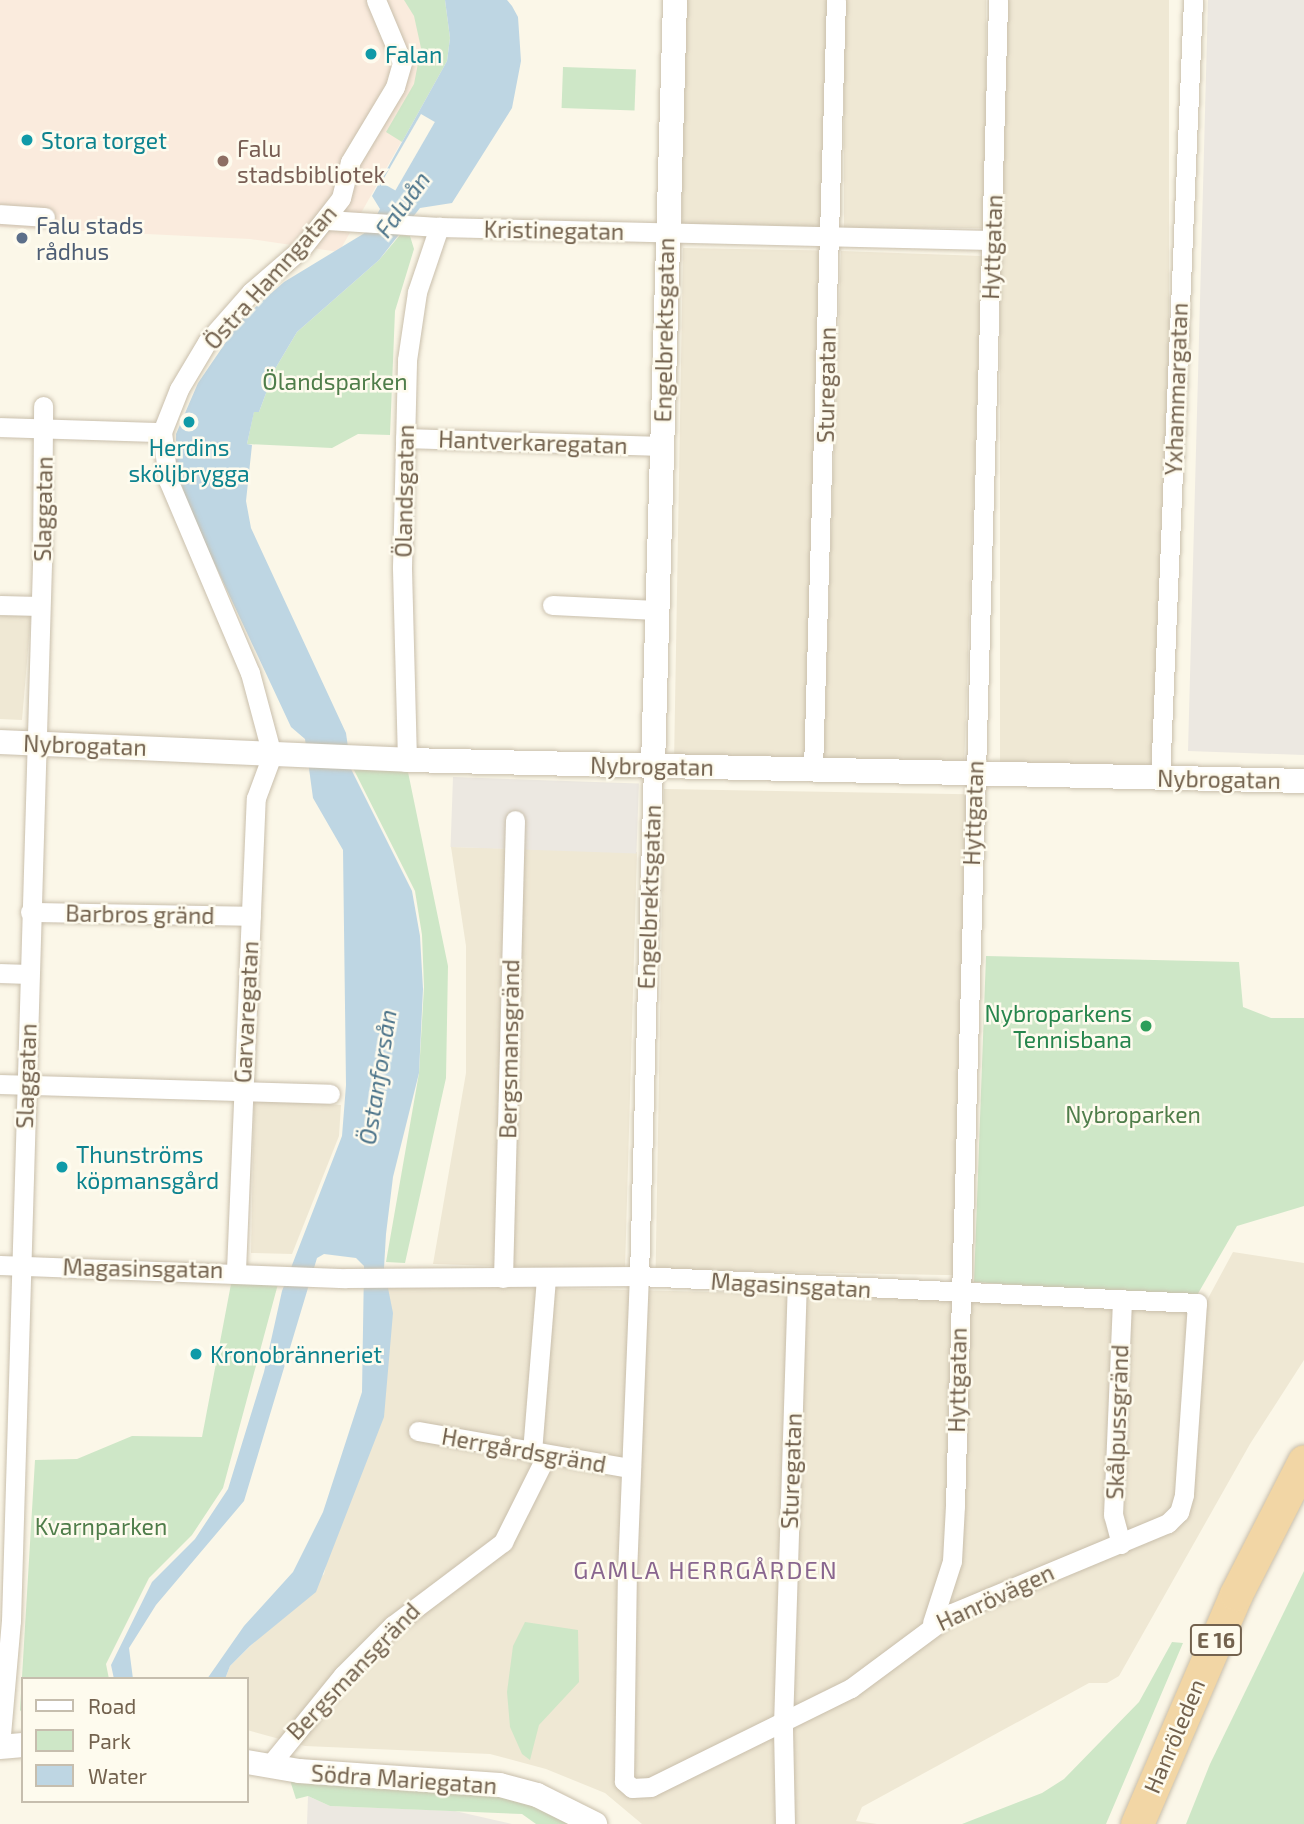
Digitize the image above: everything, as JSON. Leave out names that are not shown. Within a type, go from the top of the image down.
[{"type":"highway","name":"Hanröleden","points":[[1137,1824],[1237,1594],[1304,1461]]},
{"type":"street","name":"Östra Hamngatan","points":[[272,755],[250,673],[168,480],[162,432],[179,389],[221,324],[327,219],[341,198],[350,162],[399,76],[402,62],[376,0]]},
{"type":"street","name":"Engelbrektsgatan","points":[[632,1788],[621,1776],[639,1276],[675,0]]},
{"type":"street","name":"Sturegatan","points":[[813,769],[836,0]]},
{"type":"street","name":"Hyttgatan","points":[[932,1623],[952,1561],[998,0]]},
{"type":"street","name":"Yxhammargatan","points":[[1160,778],[1193,0]]},
{"type":"street","points":[[0,214],[45,217]]},
{"type":"street","name":"Kristinegatan","points":[[327,219],[439,228],[991,240]]},
{"type":"street","name":"Ölandsgatan","points":[[407,760],[402,567],[410,325],[439,228]]},
{"type":"street","name":"Slaggatan","points":[[0,1746],[10,1645],[6,1498],[20,1266],[25,1085],[12,974],[30,912],[40,606],[43,406]]},
{"type":"street","points":[[0,427],[162,432]]},
{"type":"street","name":"Hantverkaregatan","points":[[405,438],[661,446]]},
{"type":"street","points":[[0,605],[40,606]]},
{"type":"street","points":[[552,605],[657,610]]},
{"type":"street","name":"Nybrogatan","points":[[0,742],[407,760],[1304,781]]},
{"type":"street","name":"Garvaregatan","points":[[236,1270],[256,798],[272,755]]},
{"type":"street","name":"Bergsmansgränd","points":[[503,1278],[514,820]]},
{"type":"street","name":"Barbros gränd","points":[[30,912],[251,916]]},
{"type":"street","points":[[0,1084],[330,1094]]},
{"type":"street","name":"Magasinsgatan","points":[[0,1265],[236,1270],[359,1278],[639,1276],[1197,1303]]},
{"type":"street","name":"Bergsmansgränd","points":[[258,1764],[284,1741],[376,1641],[426,1596],[503,1542],[539,1454],[546,1278]]},
{"type":"street","name":"Sturegatan","points":[[785,1824],[783,1725],[797,1285]]},
{"type":"street","name":"Skålpussgränd","points":[[1121,1544],[1113,1515],[1122,1299]]},
{"type":"street","name":"Hanrövägen","points":[[632,1788],[651,1787],[783,1725],[871,1676],[932,1623],[1000,1590],[1168,1523],[1182,1505],[1197,1303]]},
{"type":"street","name":"Herrgårdsgränd","points":[[418,1431],[631,1468]]},
{"type":"street","points":[[0,1746],[21,1745]]},
{"type":"street","name":"Södra Mariegatan","points":[[258,1764],[500,1785],[537,1795],[596,1824]]},
{"type":"shaded area","points":[[0,0],[445,0],[447,61],[339,252],[250,239],[0,227]]},
{"type":"shaded area","points":[[682,0],[829,0],[829,227],[682,227]]},
{"type":"shaded area","points":[[844,0],[986,0],[986,228],[844,228]]},
{"type":"shaded area","points":[[1000,0],[1169,0],[1169,765],[1000,765]]},
{"type":"shaded area","points":[[1208,0],[1304,0],[1304,755],[1188,751]]},
{"type":"shaded area","points":[[683,248],[823,250],[814,761],[674,759]]},
{"type":"shaded area","points":[[841,251],[982,256],[964,765],[823,760]]},
{"type":"shaded area","points":[[31,615],[22,720],[0,719],[0,616]]},
{"type":"shaded area","points":[[453,777],[639,783],[636,853],[451,847]]},
{"type":"shaded area","points":[[664,789],[968,794],[960,1275],[656,1270]]},
{"type":"shaded area","points":[[451,847],[637,852],[625,1270],[433,1264],[466,1073],[466,946]]},
{"type":"shaded area","points":[[254,1099],[341,1105],[339,1136],[292,1254],[251,1253]]},
{"type":"shaded area","name":"GAMLA HERRGÅRDEN","points":[[1233,1252],[1304,1263],[1304,1360],[1250,1444],[1119,1676],[1107,1683],[1089,1683],[862,1807],[856,1821],[877,1824],[642,1824],[605,1793],[546,1769],[490,1754],[305,1746],[248,1730],[248,1677],[226,1677],[230,1666],[324,1574],[387,1284],[1205,1304]]},
{"type":"shaded area","points":[[308,1796],[330,1806],[455,1811],[512,1824],[307,1824]]},
{"type":"green space","points":[[404,0],[445,0],[450,38],[447,61],[402,142],[386,132],[414,84],[421,48],[414,16]]},
{"type":"green space","points":[[563,67],[636,70],[635,111],[562,108]]},
{"type":"green space","name":"Ölandsparken","points":[[400,235],[410,236],[414,249],[395,311],[390,435],[358,434],[332,448],[247,444],[254,411],[259,412],[275,369],[297,332],[379,260]]},
{"type":"green space","points":[[351,764],[408,772],[448,966],[446,1078],[405,1263],[386,1262],[419,1073],[424,987],[422,935],[415,891]]},
{"type":"green space","name":"Nybroparken","points":[[986,956],[1239,962],[1243,1007],[1271,1018],[1304,1018],[1304,1206],[1237,1226],[1196,1297],[974,1282]]},
{"type":"green space","name":"Kvarnparken","points":[[231,1284],[278,1284],[223,1488],[192,1535],[149,1578],[106,1664],[109,1677],[22,1677],[35,1460],[77,1459],[132,1436],[202,1437]]},
{"type":"green space","points":[[1304,1571],[1304,1824],[1186,1824],[1210,1764]]},
{"type":"green space","points":[[525,1622],[578,1630],[579,1682],[539,1725],[530,1760],[522,1754],[510,1727],[507,1692],[513,1646]]},
{"type":"green space","points":[[1172,1642],[1183,1643],[1106,1824],[962,1824],[1042,1793],[1064,1779],[1139,1702]]},
{"type":"green space","points":[[289,1777],[490,1793],[528,1801],[569,1824],[536,1824],[522,1814],[330,1806],[308,1796],[296,1799]]},
{"type":"water","points":[[445,0],[507,0],[518,17],[521,61],[512,108],[452,203],[420,208],[379,260],[297,332],[275,369],[259,412],[254,412],[247,444],[252,445],[246,501],[251,528],[346,733],[351,769],[412,891],[420,936],[423,989],[419,1073],[393,1177],[386,1234],[384,1268],[393,1313],[384,1417],[316,1592],[250,1646],[230,1666],[226,1677],[208,1677],[244,1626],[293,1572],[323,1512],[362,1392],[364,1266],[356,1258],[324,1254],[317,1258],[244,1501],[156,1605],[129,1648],[133,1677],[114,1677],[111,1665],[152,1582],[195,1539],[228,1489],[264,1372],[282,1291],[342,1136],[346,1085],[343,850],[313,798],[305,739],[291,727],[190,511],[176,467],[176,434],[198,383],[241,320],[284,282],[368,231],[380,209],[372,196],[447,61],[450,38]]},
{"type":"pier","points":[[421,114],[435,122],[395,190],[382,182]]},
{"type":"place","name":"Falan","points":[[371,54]]},
{"type":"place","name":"Stora torget","points":[[27,140]]},
{"type":"place","name":"Falu stadsbibliotek","points":[[223,161]]},
{"type":"place","name":"Falu stads rådhus","points":[[22,238]]},
{"type":"place","name":"Herdins sköljbrygga","points":[[189,422]]},
{"type":"place","name":"Nybroparkens Tennisbana","points":[[1146,1026]]},
{"type":"place","name":"Thunströms köpmansgård","points":[[62,1167]]},
{"type":"place","name":"Kronobränneriet","points":[[196,1354]]},
{"type":"district","name":"GAMLA HERRGÅRDEN","points":[[706,1570]]},
{"type":"water label","name":"Faluån","points":[[402,204]]},
{"type":"water label","name":"Östanforsån","points":[[377,1077]]}]
